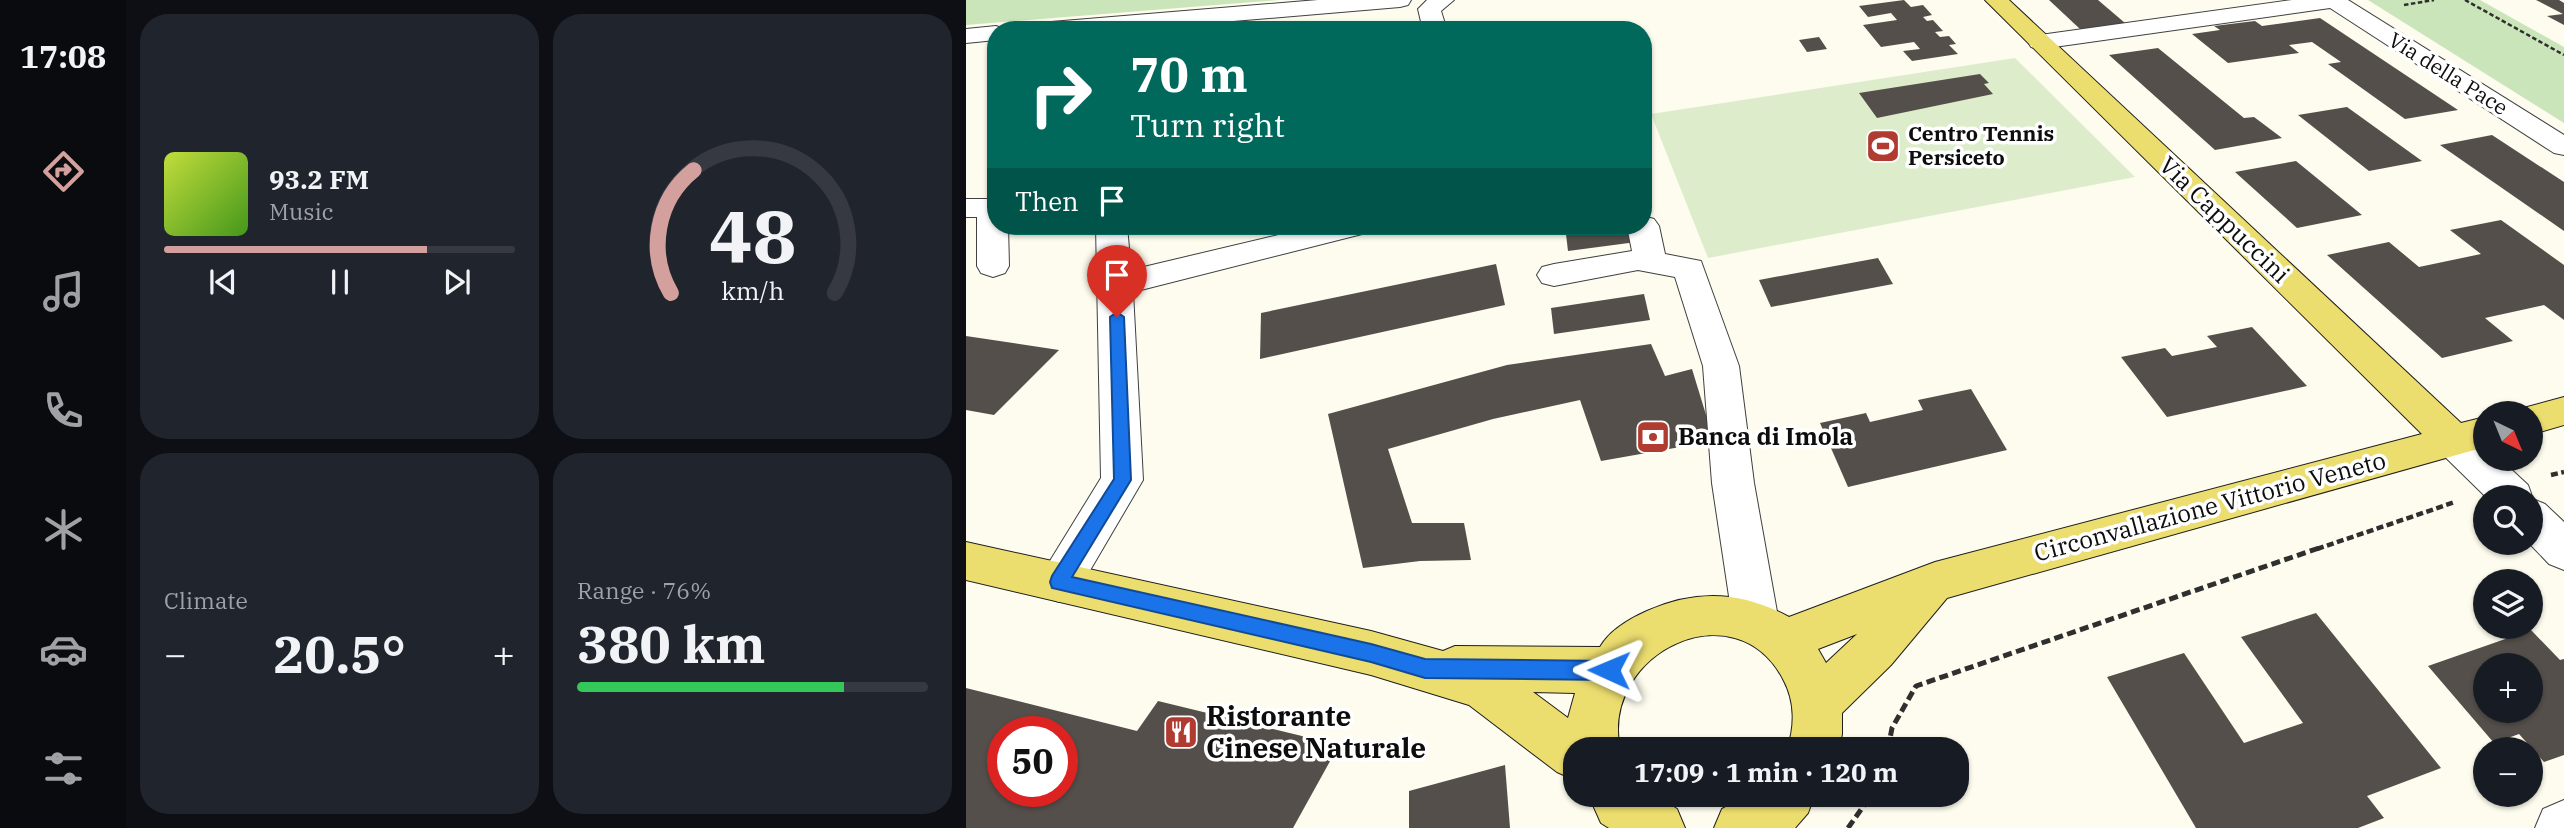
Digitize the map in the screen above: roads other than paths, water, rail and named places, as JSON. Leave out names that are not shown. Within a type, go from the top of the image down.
[{"type":"main road","name":"Via Cappuccini","points":[[1996,0],[2469,436]]},
{"type":"main road","points":[[2543,417],[2564,411]]},
{"type":"main road","name":"Circonvallazione Vittorio Veneto","points":[[1770,632],[1935,582],[2469,436]]},
{"type":"main road","points":[[966,561],[1371,653],[1425,668],[1483,686],[1563,745]]},
{"type":"main road","points":[[1815,726],[1874,649],[1935,582]]},
{"type":"main road","points":[[1592,737],[1595,703],[1609,670],[1631,643],[1660,625],[1692,614],[1724,614],[1770,632],[1806,669],[1815,726]]},
{"type":"main road","points":[[1425,668],[1609,670]]},
{"type":"main road","points":[[1741,828],[1778,807]]},
{"type":"street","points":[[1147,21],[1400,0]]},
{"type":"street","points":[[1432,21],[1429,9],[1443,0]]},
{"type":"street","points":[[2040,42],[2333,1]]},
{"type":"street","name":"Via della Pace","points":[[2333,1],[2564,147]]},
{"type":"street","points":[[2144,2],[2172,24]]},
{"type":"street","points":[[966,36],[987,34]]},
{"type":"street","points":[[966,208],[987,207]]},
{"type":"street","points":[[992,235],[993,266]]},
{"type":"street","points":[[1059,582],[1122,480],[1113,235]]},
{"type":"street","points":[[1116,285],[1319,235]]},
{"type":"street","points":[[1555,275],[1638,260],[1646,244],[1689,269],[1721,366],[1734,483],[1770,632]]},
{"type":"street","points":[[2469,436],[2504,485]]},
{"type":"street","points":[[2543,529],[2564,551]]},
{"type":"place","name":"Centro Tennis Persiceto","points":[[1883,146]]},
{"type":"place","name":"Banca di Imola","points":[[1653,437]]},
{"type":"place","name":"Ristorante Cinese Naturale","points":[[1181,732]]}]
